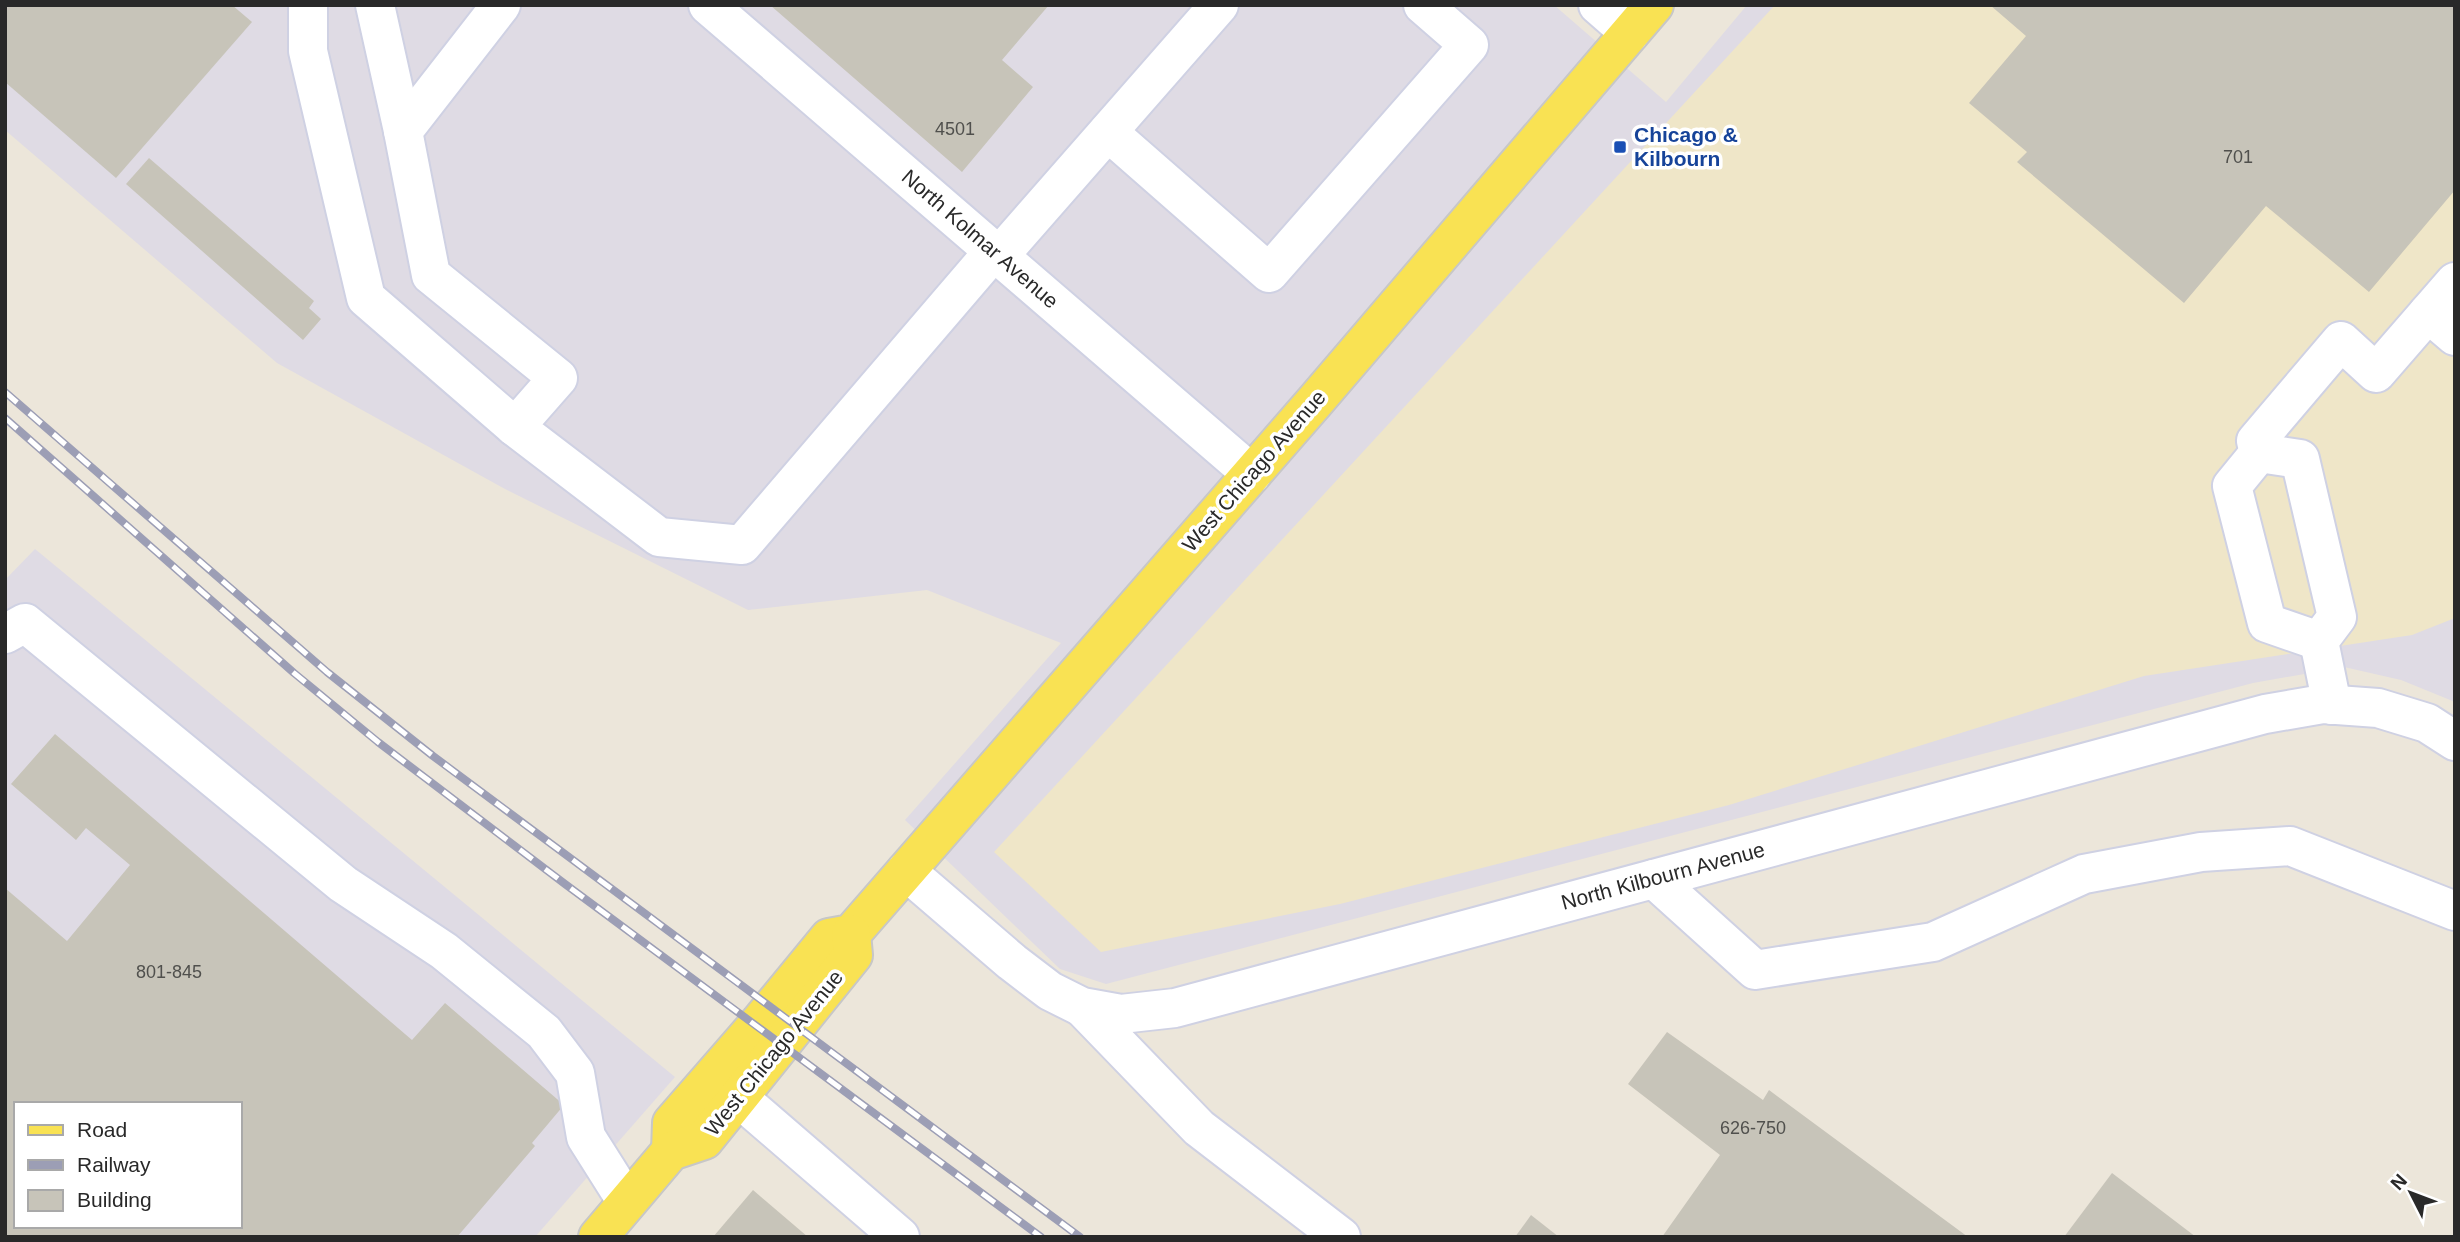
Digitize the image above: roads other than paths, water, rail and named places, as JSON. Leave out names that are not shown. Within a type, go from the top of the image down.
[{"type":"main road","name":"West Chicago Avenue","points":[[850,934],[853,955],[739,1098],[704,1140],[671,1151],[672,1123],[829,938],[850,934],[906,871],[1252,474],[1642,19]]},
{"type":"main road","points":[[598,1237],[671,1151]]},
{"type":"street","points":[[308,5],[308,51],[366,298],[515,427],[659,537],[742,545],[997,253],[1219,5]]},
{"type":"street","points":[[375,5],[431,275],[558,378],[515,427]]},
{"type":"street","points":[[403,131],[501,5]]},
{"type":"street","name":"North Kolmar Avenue","points":[[708,5],[1252,474]]},
{"type":"street","points":[[1108,132],[1269,273],[1469,45],[1423,5]]},
{"type":"street","points":[[1598,5],[1642,19]]},
{"type":"street","points":[[2259,453],[2256,441],[2341,341],[2376,373],[2441,325],[2455,282]]},
{"type":"street","points":[[2259,453],[2300,460],[2337,617],[2319,641],[2332,705]]},
{"type":"street","points":[[2259,453],[2232,486],[2267,624],[2319,641]]},
{"type":"street","points":[[5,634],[25,624],[343,884],[444,951],[544,1032],[575,1073],[586,1137],[627,1202]]},
{"type":"street","name":"North Kilbourn Avenue","points":[[906,871],[1050,991],[1082,1007],[1121,1014],[1175,1008],[2265,714],[2332,705],[2378,708],[2427,723],[2455,741]]},
{"type":"street","points":[[1654,878],[1755,970],[1933,942],[2084,874],[2201,852],[2290,846],[2455,911]]},
{"type":"street","points":[[1082,1007],[1199,1128],[1341,1237]]},
{"type":"street","points":[[739,1098],[900,1237]]},
{"type":"railway","points":[[5,392],[327,672],[433,756],[1080,1237]]},
{"type":"railway","points":[[5,418],[294,673],[378,742],[1041,1237]]},
{"type":"place","name":"Chicago & Kilbourn","points":[[1620,147]]}]
